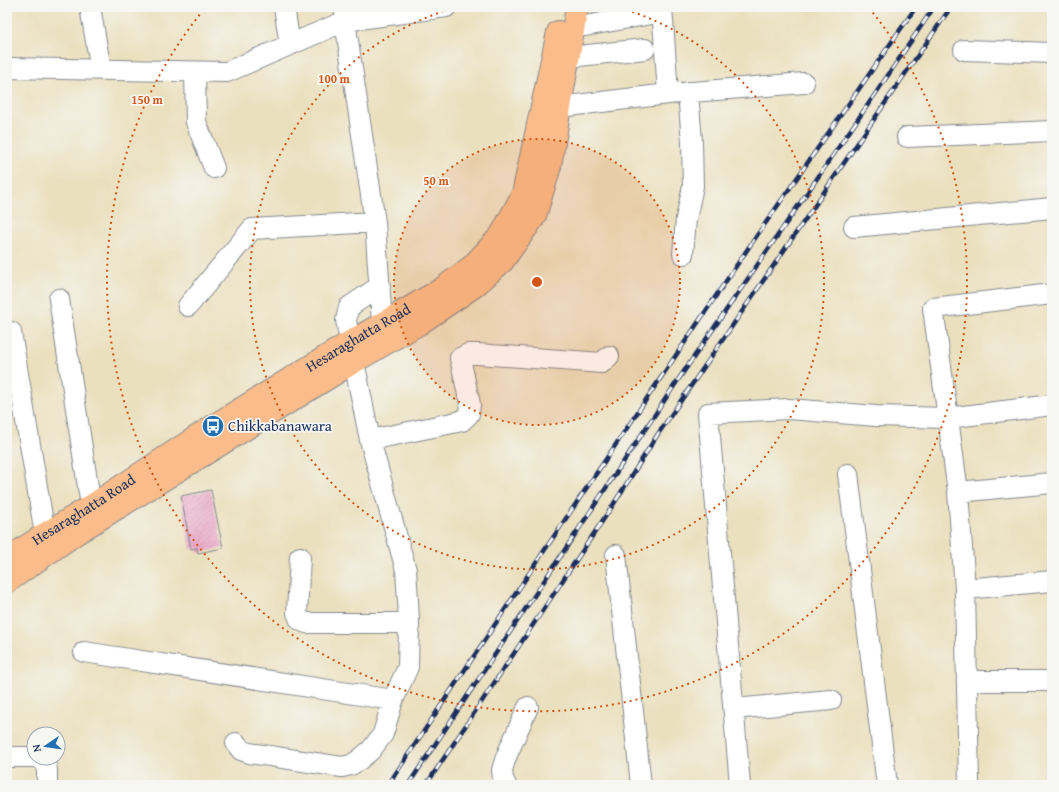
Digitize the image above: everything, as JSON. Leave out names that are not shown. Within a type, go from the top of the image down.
[{"type":"main road","points":[[7,582],[77,533],[94,513],[384,333],[419,324],[475,286],[503,261],[535,216],[550,166],[569,57],[570,12]]},
{"type":"main road","name":"Hesaraghatta Road","points":[[384,333],[472,266],[501,236],[523,194],[560,24],[570,12]]},
{"type":"main road","name":"Hesaraghatta Road","points":[[7,559],[45,534],[94,513]]},
{"type":"street","points":[[90,7],[101,70]]},
{"type":"street","points":[[284,7],[290,45]]},
{"type":"street","points":[[7,68],[227,72],[290,45],[345,14],[446,7]]},
{"type":"street","points":[[570,12],[662,10],[668,94]]},
{"type":"street","points":[[345,14],[375,222],[384,333]]},
{"type":"street","points":[[569,57],[646,48]]},
{"type":"street","points":[[964,50],[1052,53]]},
{"type":"street","points":[[195,72],[196,122],[214,168]]},
{"type":"street","points":[[560,107],[688,92],[804,83]]},
{"type":"street","points":[[683,254],[686,219],[693,186],[692,142],[688,92]]},
{"type":"street","points":[[907,137],[1052,131]]},
{"type":"street","points":[[854,227],[1052,208]]},
{"type":"street","points":[[188,306],[252,229],[375,222]]},
{"type":"street","points":[[236,743],[241,750],[248,752],[342,767],[351,765],[371,750],[383,734],[393,700],[408,667],[409,623],[406,570],[370,440],[346,320],[349,307],[380,286]]},
{"type":"street","points":[[969,785],[965,589],[958,492],[933,308],[1052,294]]},
{"type":"street","points":[[59,299],[94,513]]},
{"type":"street","points":[[11,332],[45,534]]},
{"type":"street","points":[[370,440],[462,421],[469,414],[470,404],[460,358],[468,354],[486,354],[602,363],[609,356]]},
{"type":"street","points":[[740,785],[708,413],[789,409],[876,416],[947,418],[1052,405]]},
{"type":"street","points":[[848,474],[887,785]]},
{"type":"street","points":[[958,492],[1052,483]]},
{"type":"street","points":[[616,555],[641,785]]},
{"type":"street","points":[[300,556],[298,613],[300,620],[306,623],[409,623]]},
{"type":"street","points":[[965,589],[1052,581]]},
{"type":"street","points":[[84,652],[393,700]]},
{"type":"street","points":[[967,680],[1052,681]]},
{"type":"street","points":[[734,709],[831,700]]},
{"type":"street","points":[[506,785],[503,779],[502,770],[506,757],[528,707]]},
{"type":"street","points":[[7,757],[26,757]]},
{"type":"street","points":[[46,766],[47,785]]},
{"type":"building","points":[[211,490],[223,548],[198,553],[197,548],[191,549],[181,496]]},
{"type":"railway","points":[[388,785],[751,244],[916,7]]},
{"type":"railway","points":[[408,785],[678,380],[934,7]]},
{"type":"railway","points":[[426,785],[613,505],[658,434],[951,7]]},
{"type":"place","name":"Chikkabanawara","points":[[213,426]]}]
